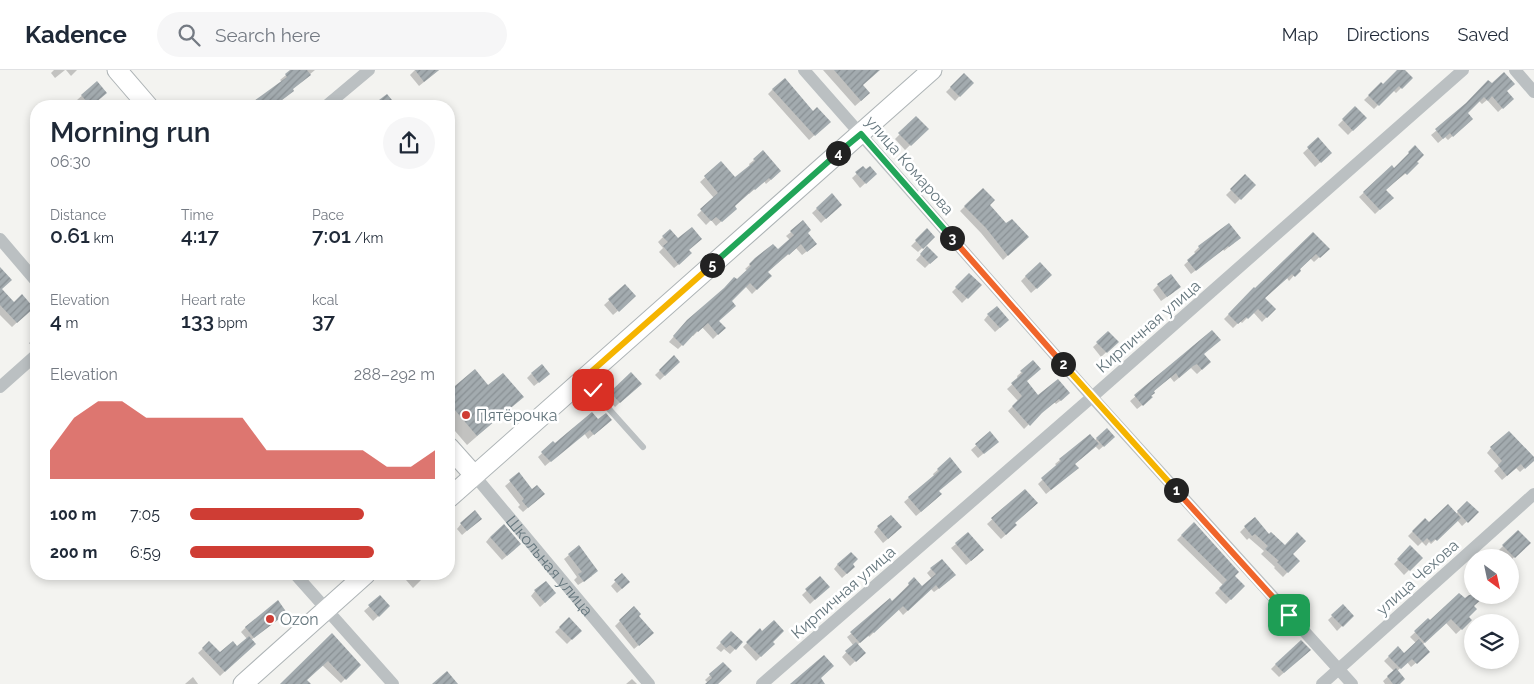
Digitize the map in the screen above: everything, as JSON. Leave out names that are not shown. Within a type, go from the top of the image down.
[{"type":"street","points":[[117,70],[143,100]]},
{"type":"street","points":[[333,100],[369,70]]},
{"type":"street","name":"улица Комарова","points":[[804,70],[1092,397],[1352,684]]},
{"type":"street","points":[[455,492],[932,70]]},
{"type":"street","name":"Кирпичная улица","points":[[762,684],[1092,397],[1463,70]]},
{"type":"street","points":[[1515,70],[1534,92]]},
{"type":"street","points":[[0,240],[30,274]]},
{"type":"street","points":[[0,387],[30,360]]},
{"type":"street","name":"Школьная улица","points":[[455,454],[649,684]]},
{"type":"street","name":"улица Чехова","points":[[1322,684],[1534,494]]},
{"type":"street","points":[[300,580],[393,684]]},
{"type":"street","points":[[243,684],[359,580]]},
{"type":"lane","points":[[583,379],[643,447]]},
{"type":"building","points":[[290,70],[307,70],[311,75],[282,100],[255,100],[287,77],[285,74]]},
{"type":"building","points":[[415,70],[439,70],[424,82]]},
{"type":"building","points":[[834,70],[880,70],[863,85],[870,93],[861,101]]},
{"type":"building","points":[[1397,70],[1405,70],[1413,78],[1402,89],[1399,86],[1379,106],[1368,95]]},
{"type":"building","points":[[1504,72],[1515,84],[1507,91],[1514,99],[1503,109],[1492,96],[1488,101],[1484,97],[1468,113],[1473,119],[1453,137],[1450,133],[1443,139],[1435,129],[1466,103],[1488,80],[1492,83]]},
{"type":"building","points":[[964,73],[974,83],[960,97],[950,87]]},
{"type":"building","points":[[785,78],[813,111],[817,107],[831,122],[815,136],[772,89]]},
{"type":"building","points":[[97,81],[107,93],[99,100],[85,100],[81,95]]},
{"type":"building","points":[[387,94],[392,100],[379,100]]},
{"type":"building","points":[[1355,106],[1367,118],[1353,131],[1342,119]]},
{"type":"building","points":[[916,116],[929,129],[911,146],[898,133]]},
{"type":"building","points":[[1318,137],[1332,153],[1321,163],[1307,147]]},
{"type":"building","points":[[1415,145],[1424,155],[1407,175],[1405,173],[1386,190],[1394,198],[1380,210],[1363,192],[1392,165],[1394,168]]},
{"type":"building","points":[[763,150],[781,171],[771,180],[769,178],[754,189],[735,206],[737,209],[722,222],[716,217],[711,221],[700,209],[718,193],[704,176],[721,161],[735,177],[755,161],[753,159]]},
{"type":"building","points":[[863,166],[866,169],[870,166],[877,174],[866,184],[855,172]]},
{"type":"building","points":[[1245,174],[1256,185],[1241,200],[1230,189]]},
{"type":"building","points":[[983,188],[995,200],[990,205],[1006,223],[1012,219],[1029,237],[1008,256],[986,228],[964,206]]},
{"type":"building","points":[[832,193],[842,205],[826,219],[816,208]]},
{"type":"building","points":[[803,220],[811,230],[808,233],[817,244],[807,252],[801,244],[768,272],[772,276],[757,290],[750,283],[732,301],[736,306],[719,321],[726,328],[718,335],[708,323],[697,331],[683,346],[673,336],[687,320],[734,277],[737,279],[751,266],[749,264],[755,258],[773,244],[778,249],[794,235],[790,231]]},
{"type":"building","points":[[1229,223],[1241,238],[1196,271],[1187,260],[1200,249],[1198,246]]},
{"type":"building","points":[[692,227],[702,239],[689,250],[692,253],[679,265],[663,246],[668,242],[662,236],[670,229],[678,238]]},
{"type":"building","points":[[927,228],[935,237],[923,249],[915,240]]},
{"type":"building","points":[[1313,232],[1330,249],[1320,258],[1316,254],[1300,269],[1301,271],[1295,277],[1292,274],[1265,298],[1276,309],[1267,318],[1258,309],[1248,319],[1246,317],[1238,324],[1228,314]]},
{"type":"building","points":[[927,246],[938,257],[930,264],[920,254]]},
{"type":"building","points":[[1040,262],[1052,275],[1037,289],[1025,276]]},
{"type":"building","points":[[0,267],[12,280],[2,289],[14,302],[22,294],[30,303],[30,312],[17,323],[0,305]]},
{"type":"building","points":[[969,273],[982,285],[968,299],[955,287]]},
{"type":"building","points":[[1171,274],[1181,287],[1167,297],[1157,284]]},
{"type":"building","points":[[625,284],[636,296],[619,312],[608,299]]},
{"type":"building","points":[[997,306],[1009,320],[1000,328],[987,314]]},
{"type":"building","points":[[1212,330],[1221,340],[1204,354],[1211,362],[1202,370],[1197,364],[1193,366],[1179,378],[1176,373],[1154,391],[1155,393],[1151,396],[1153,397],[1143,406],[1134,395]]},
{"type":"building","points":[[1108,331],[1119,342],[1107,353],[1096,342]]},
{"type":"building","points":[[674,355],[680,362],[665,376],[659,370]]},
{"type":"building","points":[[1033,360],[1041,369],[1027,381],[1038,395],[1058,379],[1070,393],[1061,401],[1059,399],[1042,413],[1030,426],[1012,406],[1022,396],[1011,383],[1023,373],[1020,371]]},
{"type":"building","points":[[542,364],[550,374],[539,383],[531,373]]},
{"type":"building","points":[[475,369],[488,385],[503,373],[524,397],[477,436],[455,410],[455,386]]},
{"type":"building","points":[[631,372],[642,384],[620,403],[610,392]]},
{"type":"building","points":[[592,412],[598,419],[606,413],[612,420],[594,435],[590,430],[551,462],[541,452],[553,441],[555,443]]},
{"type":"building","points":[[1107,428],[1115,437],[1104,447],[1096,438]]},
{"type":"building","points":[[990,431],[999,442],[984,454],[975,444]]},
{"type":"building","points":[[1509,431],[1534,457],[1534,461],[1525,469],[1521,464],[1507,476],[1498,465],[1502,461],[1490,447]]},
{"type":"building","points":[[1090,434],[1099,444],[1075,464],[1079,468],[1051,490],[1041,478],[1061,461],[1059,459]]},
{"type":"building","points":[[950,457],[962,472],[939,491],[942,494],[921,512],[908,497],[939,471],[937,469]]},
{"type":"building","points":[[519,472],[532,489],[537,485],[545,494],[528,508],[522,501],[524,499],[509,480]]},
{"type":"building","points":[[1025,489],[1038,503],[1015,523],[1017,525],[1006,535],[991,518]]},
{"type":"building","points":[[1467,501],[1479,512],[1468,523],[1457,511]]},
{"type":"building","points":[[1448,504],[1461,518],[1437,541],[1435,539],[1431,542],[1427,538],[1423,542],[1412,531],[1425,518],[1429,522]]},
{"type":"building","points":[[475,510],[482,519],[467,531],[460,523]]},
{"type":"building","points":[[891,515],[902,527],[888,539],[877,526]]},
{"type":"building","points":[[1255,517],[1269,534],[1271,532],[1285,545],[1297,532],[1306,541],[1293,554],[1300,561],[1288,573],[1277,562],[1279,561],[1265,549],[1268,546],[1255,534],[1252,536],[1244,526]]},
{"type":"building","points":[[1194,522],[1239,572],[1235,576],[1245,586],[1231,600],[1219,588],[1227,580],[1181,535]]},
{"type":"building","points":[[504,524],[521,544],[507,556],[490,537]]},
{"type":"building","points":[[1518,530],[1531,543],[1519,554],[1519,549],[1506,549],[1502,545]]},
{"type":"building","points":[[968,532],[984,550],[971,561],[955,543]]},
{"type":"building","points":[[579,545],[598,571],[584,582],[578,574],[582,572],[568,554]]},
{"type":"building","points":[[1410,545],[1423,558],[1410,571],[1397,559]]},
{"type":"building","points":[[851,552],[858,559],[853,564],[855,567],[847,574],[837,564]]},
{"type":"building","points":[[942,559],[956,575],[939,589],[936,585],[908,611],[903,606],[874,633],[860,643],[850,632],[890,598],[892,601],[909,585],[908,583],[914,577],[922,586],[936,574],[930,568]]},
{"type":"building","points":[[622,573],[630,582],[622,589],[614,580]]},
{"type":"building","points":[[820,576],[830,587],[815,600],[805,589]]},
{"type":"building","points":[[546,581],[556,593],[545,603],[534,590]]},
{"type":"building","points":[[1459,593],[1464,597],[1464,604],[1476,604],[1474,606],[1477,609],[1472,614],[1464,614],[1464,628],[1462,630],[1451,619],[1425,643],[1414,631],[1428,618],[1430,620]]},
{"type":"building","points":[[380,595],[390,606],[379,617],[368,605]]},
{"type":"building","points":[[278,600],[287,613],[254,638],[245,627]]},
{"type":"building","points":[[1343,604],[1354,616],[1343,627],[1331,615]]},
{"type":"building","points":[[634,606],[641,614],[639,616],[654,633],[639,646],[619,620]]},
{"type":"building","points":[[569,617],[582,631],[572,640],[559,627]]},
{"type":"building","points":[[774,620],[784,631],[773,642],[775,644],[761,657],[746,642],[760,628],[762,631]]},
{"type":"building","points":[[731,631],[743,642],[736,650],[730,645],[726,648],[720,642]]},
{"type":"building","points":[[332,633],[361,665],[346,680],[328,661],[307,680],[311,684],[280,684]]},
{"type":"building","points":[[249,636],[256,644],[225,672],[202,648],[209,641],[220,652],[233,641],[237,646]]},
{"type":"building","points":[[1419,639],[1430,652],[1417,664],[1412,659],[1401,669],[1388,656],[1398,646],[1404,653]]},
{"type":"building","points":[[1301,640],[1311,650],[1284,673],[1275,664]]},
{"type":"building","points":[[856,642],[866,653],[856,662],[845,651]]},
{"type":"building","points":[[824,655],[834,666],[821,678],[825,684],[790,684]]},
{"type":"building","points":[[723,662],[732,671],[718,684],[705,684],[712,678],[709,674]]},
{"type":"building","points":[[1396,668],[1405,679],[1400,684],[1393,684],[1387,676]]},
{"type":"building","points":[[447,671],[458,684],[432,684]]},
{"type":"place","name":"Пятёрочка","points":[[466,415]]},
{"type":"place","name":"Ozon","points":[[270,619]]},
{"type":"route","points":[[593,390],[583,379],[861,134],[1092,397],[1289,615]]}]
